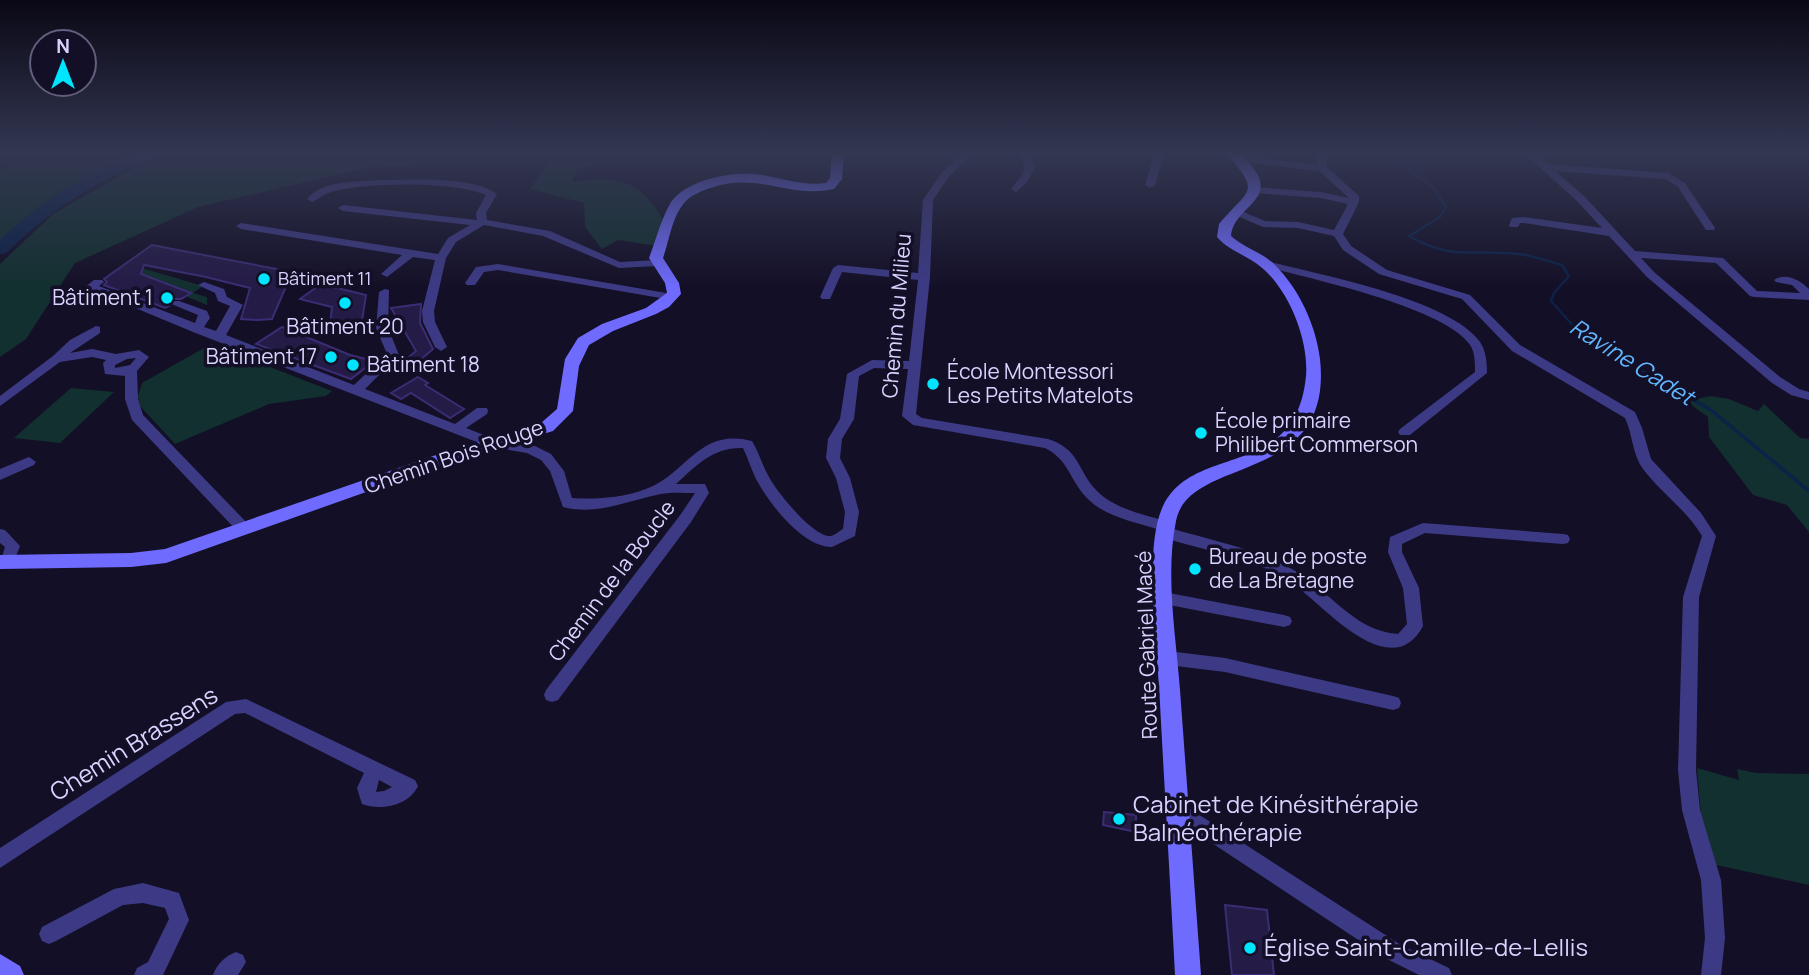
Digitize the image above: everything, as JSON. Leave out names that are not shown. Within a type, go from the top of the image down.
[{"type":"street","points":[[481,222],[481,213],[490,198]]},
{"type":"street","points":[[471,283],[480,269],[498,267],[672,297],[672,283],[656,258],[682,198]]},
{"type":"street","name":"Chemin du Milieu","points":[[929,198],[924,277],[909,416],[914,421],[1062,448],[1070,456],[1088,490],[1098,500],[1166,530],[1288,572],[1312,589],[1354,628],[1382,642],[1402,642],[1415,626],[1411,588],[1395,552],[1395,541],[1407,533],[1423,528],[1446,528],[1563,539]]},
{"type":"street","name":"Route Gabriel Macé","points":[[1188,975],[1164,598],[1166,530],[1176,498],[1201,482],[1279,447],[1298,427],[1309,403],[1314,367],[1311,339],[1303,317],[1266,264],[1224,237],[1225,224],[1252,198]]},
{"type":"street","points":[[1335,198],[1354,202]]},
{"type":"street","points":[[1338,234],[1354,198]]},
{"type":"street","points":[[1579,198],[1651,275],[1776,380],[1795,392],[1809,396]]},
{"type":"street","points":[[1690,198],[1710,228]]},
{"type":"street","points":[[343,208],[481,222],[546,233],[619,265],[658,263]]},
{"type":"street","points":[[1239,213],[1263,223],[1298,225],[1338,234],[1347,248],[1383,272],[1466,297],[1516,348],[1630,415],[1637,426],[1641,455],[1648,466],[1702,522],[1709,536],[1691,597],[1687,770],[1691,810],[1711,880],[1715,937],[1711,975]]},
{"type":"street","points":[[1514,225],[1516,220],[1524,220],[1612,233]]},
{"type":"street","points":[[441,347],[429,322],[428,311],[441,258],[452,240],[481,222]]},
{"type":"street","points":[[241,226],[441,258]]},
{"type":"street","points":[[387,274],[411,253]]},
{"type":"street","points":[[1631,254],[1718,260],[1754,294],[1809,296]]},
{"type":"street","points":[[1266,264],[1420,309],[1464,333],[1476,344],[1481,373],[1405,432]]},
{"type":"street","points":[[826,297],[838,268],[924,277]]},
{"type":"street","points":[[1780,280],[1795,282],[1809,296]]},
{"type":"street","points":[[98,282],[91,287],[492,443]]},
{"type":"street","points":[[204,285],[220,291],[222,299],[237,305],[219,337]]},
{"type":"street","points":[[356,390],[393,355],[382,328],[384,296],[368,302]]},
{"type":"street","name":"Chemin Bois Rouge","points":[[4,562],[150,559],[166,556],[492,443],[547,427],[565,411],[572,363],[580,346],[597,333],[656,310],[672,297]]},
{"type":"street","points":[[176,303],[203,313],[204,318],[197,329]]},
{"type":"street","points":[[0,402],[74,343],[96,330]]},
{"type":"street","points":[[57,359],[92,353],[116,358]]},
{"type":"street","points":[[132,353],[143,357],[143,361],[131,370],[114,373],[107,367],[116,358],[132,353]]},
{"type":"street","name":"Chemin de la Boucle","points":[[661,489],[692,459],[713,446],[733,442],[747,444],[754,453],[763,480],[797,523],[824,541],[837,541],[850,532],[852,512],[843,478],[833,458],[835,439],[847,419],[853,374],[872,364],[915,365]]},
{"type":"street","points":[[131,370],[133,385],[129,402],[137,417],[244,529]]},
{"type":"street","points":[[456,429],[482,411]]},
{"type":"street","name":"Chemin de la Boucle","points":[[492,443],[542,453],[555,463],[561,492],[568,503],[604,504],[661,489],[700,488],[702,493],[687,518],[552,695]]},
{"type":"street","points":[[0,475],[29,462]]},
{"type":"street","points":[[0,534],[13,546],[4,562]]},
{"type":"street","points":[[1164,598],[1284,621]]},
{"type":"street","points":[[1168,659],[1225,665],[1392,703]]},
{"type":"street","name":"Chemin Brassens","points":[[0,859],[232,707],[246,706],[375,770]]},
{"type":"street","points":[[1178,810],[1394,952],[1442,975]]},
{"type":"street","points":[[49,934],[121,896],[143,893],[172,900],[179,920],[155,973]]},
{"type":"street","points":[[0,967],[11,975]]},
{"type":"green space","points":[[0,198],[51,198],[0,242]]},
{"type":"green space","points":[[82,198],[239,198],[198,207],[75,263],[26,339],[0,357],[0,264],[53,214]]},
{"type":"green space","points":[[563,198],[647,198],[665,223],[658,246],[618,240],[602,249],[585,227],[584,203]]},
{"type":"green space","points":[[145,269],[203,286],[193,293],[207,297],[207,305],[185,296],[191,293],[136,273]]},
{"type":"green space","points":[[211,344],[332,391],[326,396],[269,404],[175,444],[140,406],[138,396],[142,383]]},
{"type":"green space","points":[[71,388],[114,392],[60,443],[14,438]]},
{"type":"green space","points":[[1711,396],[1729,399],[1758,411],[1764,404],[1800,438],[1809,439],[1809,532],[1787,505],[1753,495],[1709,437],[1708,417],[1686,401]]},
{"type":"green space","points":[[1697,768],[1739,780],[1737,769],[1756,773],[1809,774],[1809,885],[1716,865],[1701,816]]},
{"type":"building","points":[[152,245],[287,271],[291,275],[272,319],[258,320],[241,319],[250,288],[206,277],[144,265],[141,274],[191,293],[181,299],[169,299],[166,303],[169,306],[165,308],[104,285],[107,282],[104,279]]},
{"type":"building","points":[[321,284],[366,295],[361,327],[329,332],[332,307],[300,299]]},
{"type":"building","points":[[421,304],[420,323],[433,349],[410,369],[398,366],[416,351],[391,308]]},
{"type":"building","points":[[282,327],[350,355],[374,361],[351,379],[256,344]]},
{"type":"building","points":[[418,377],[428,383],[425,385],[464,409],[450,418],[411,393],[401,399],[391,393]]},
{"type":"building","name":"Cabinet de Kinésithérapie Balnéothérapie","points":[[1104,812],[1136,815],[1136,832],[1103,825]]},
{"type":"building","name":"Église Saint-Camille-de-Lellis","points":[[1225,905],[1267,910],[1274,975],[1232,975]]},
{"type":"waterway","points":[[0,249],[63,198]]},
{"type":"waterway","name":"Ravine Cadet","points":[[1440,198],[1446,207],[1440,217],[1409,236],[1454,252],[1525,255],[1562,265],[1569,276],[1554,293],[1551,301],[1577,330],[1620,358]]},
{"type":"waterway","name":"Ravine Cadet","points":[[1617,357],[1711,410],[1809,491]]},
{"type":"place","name":"Bâtiment 11","points":[[264,279]]},
{"type":"place","name":"Bâtiment 1","points":[[167,298]]},
{"type":"place","name":"Bâtiment 20","points":[[345,303]]},
{"type":"place","name":"Bâtiment 17","points":[[331,357]]},
{"type":"place","name":"Bâtiment 18","points":[[353,365]]},
{"type":"place","name":"École Montessori Les Petits Matelots","points":[[933,384]]},
{"type":"place","name":"École primaire Philibert Commerson","points":[[1201,433]]},
{"type":"place","name":"Bureau de poste de La Bretagne","points":[[1195,569]]},
{"type":"place","name":"Cabinet de Kinésithérapie Balnéothérapie","points":[[1119,819]]},
{"type":"place","name":"Église Saint-Camille-de-Lellis","points":[[1250,948]]}]
